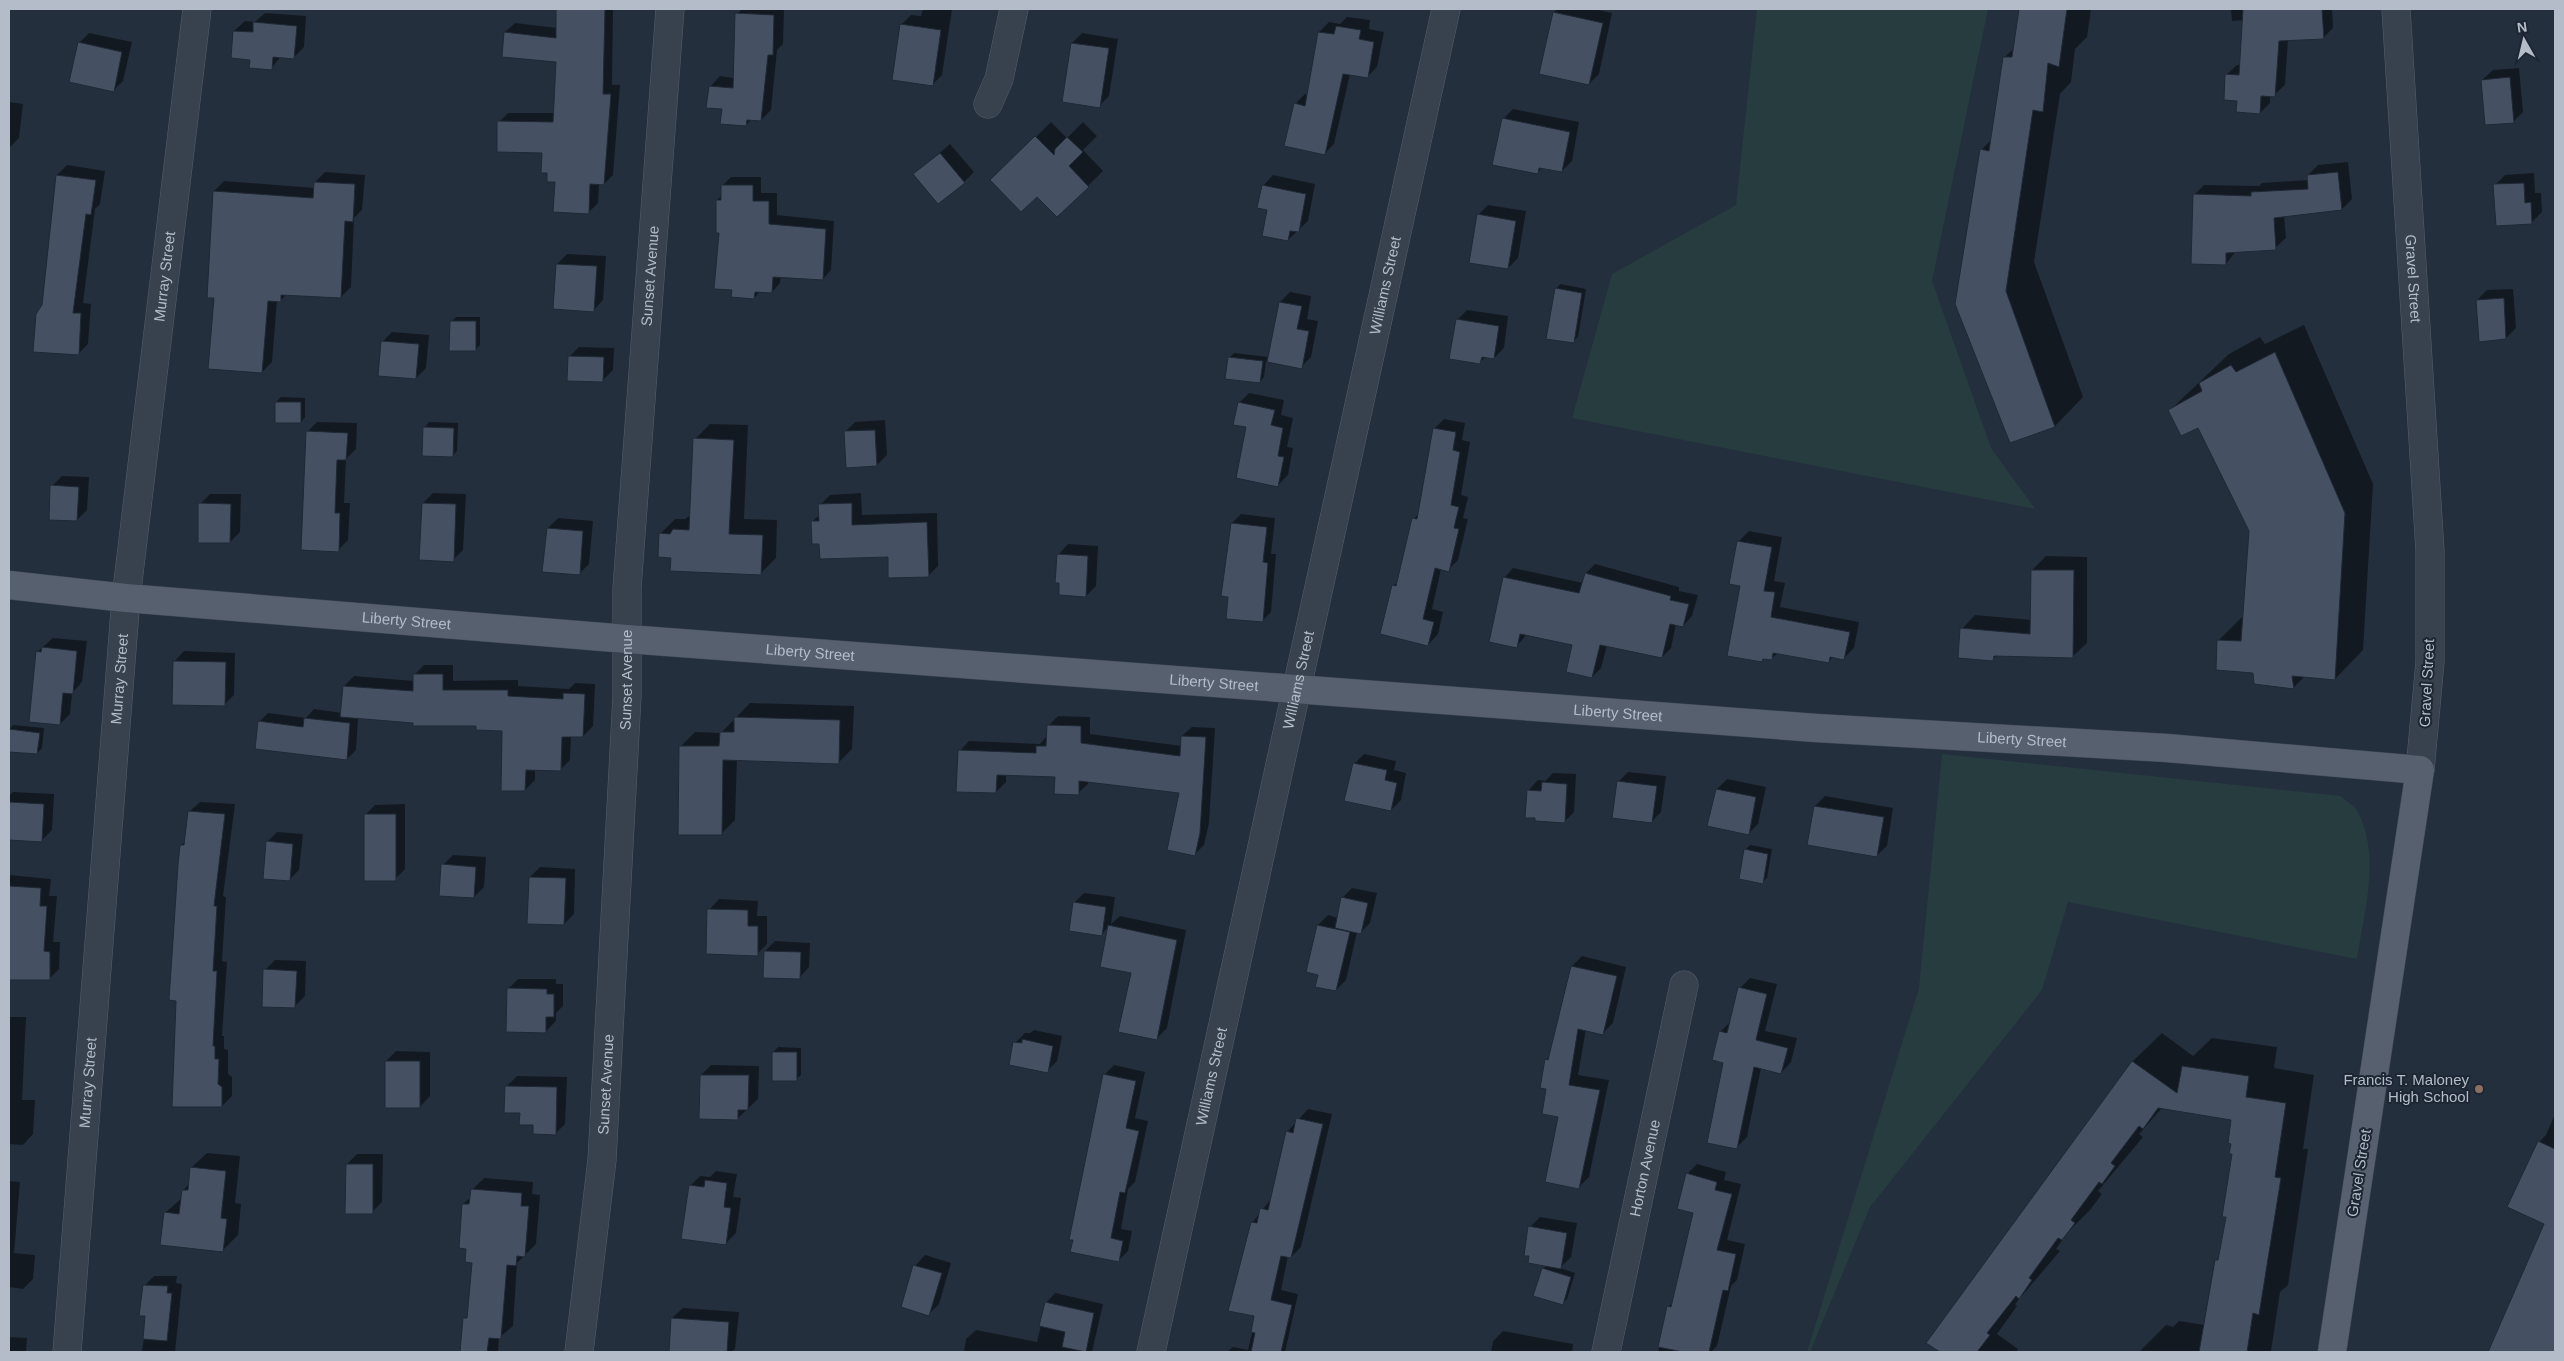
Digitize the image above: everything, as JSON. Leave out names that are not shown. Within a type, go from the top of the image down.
[{"type":"main road","name":"Liberty Street","points":[[9,585],[126,598],[627,639],[1816,728],[2167,748],[2420,770]]},
{"type":"main road","name":"Gravel Street","points":[[2332,1352],[2420,770]]},
{"type":"street","name":"Murray Street","points":[[68,1352],[126,598],[197,9]]},
{"type":"street","name":"Sunset Avenue","points":[[579,1352],[587,1299],[604,1140],[626,716],[628,578],[670,9]]},
{"type":"street","points":[[988,104],[999,79],[1014,9]]},
{"type":"street","name":"Williams Street","points":[[1151,1352],[1446,9]]},
{"type":"street","name":"Gravel Street","points":[[2396,9],[2430,551],[2429,671],[2420,770]]},
{"type":"street","name":"Horton Avenue","points":[[1606,1352],[1684,985]]},
{"type":"green space","points":[[1757,9],[1988,9],[1932,281],[1991,448],[2035,509],[1572,418],[1612,274],[1736,205]]},
{"type":"green space","points":[[1942,754],[2341,796],[2358,812],[2365,829],[2369,847],[2369,885],[2357,959],[2068,902],[2042,990],[1870,1207],[1810,1352],[1807,1352],[1919,988]]},
{"type":"building","points":[[556,9],[605,9],[603,94],[611,94],[604,185],[590,184],[589,214],[553,212],[555,182],[547,182],[547,173],[541,173],[542,153],[497,152],[497,121],[553,122],[556,62],[502,57],[504,32],[556,38]]},
{"type":"building","points":[[2019,9],[2067,9],[2059,67],[2048,63],[2043,112],[2033,110],[2006,291],[2055,427],[2010,443],[1955,304],[1980,149],[1989,151],[2003,57],[2012,57]]},
{"type":"building","points":[[2243,9],[2322,9],[2324,39],[2279,41],[2275,97],[2261,96],[2260,114],[2236,112],[2237,101],[2224,100],[2225,74],[2239,75]]},
{"type":"building","points":[[1553,12],[1603,23],[1589,85],[1539,74]]},
{"type":"building","points":[[735,13],[774,15],[773,55],[768,55],[761,121],[747,120],[746,126],[720,124],[722,109],[706,108],[709,86],[733,88]]},
{"type":"building","points":[[253,22],[297,26],[294,59],[273,57],[272,70],[249,68],[250,60],[231,58],[233,31],[253,32]]},
{"type":"building","points":[[900,24],[941,30],[933,86],[892,80]]},
{"type":"building","points":[[1336,26],[1361,30],[1359,39],[1374,42],[1368,78],[1343,74],[1325,155],[1284,146],[1294,103],[1305,106],[1318,32],[1334,34]]},
{"type":"building","points":[[78,42],[122,52],[114,92],[69,82]]},
{"type":"building","points":[[1071,43],[1109,48],[1100,108],[1062,102]]},
{"type":"building","points":[[2510,77],[2514,123],[2485,125],[2481,80]]},
{"type":"building","points":[[1502,118],[1570,132],[1562,172],[1539,168],[1538,174],[1492,165]]},
{"type":"building","points":[[1035,136],[1054,155],[1055,149],[1067,137],[1083,152],[1069,166],[1089,187],[1057,217],[1037,197],[1021,212],[990,180]]},
{"type":"building","points":[[940,153],[965,183],[938,204],[913,174]]},
{"type":"building","points":[[2338,172],[2342,210],[2274,218],[2276,250],[2226,253],[2226,265],[2191,264],[2193,194],[2251,196],[2251,192],[2308,189],[2307,175]]},
{"type":"building","points":[[56,175],[96,180],[91,215],[86,214],[73,313],[81,313],[79,355],[33,352],[36,314],[42,305]]},
{"type":"building","points":[[314,182],[355,184],[353,222],[345,221],[341,298],[281,295],[281,302],[268,301],[262,373],[208,369],[214,298],[207,298],[213,191],[313,198]]},
{"type":"building","points":[[2524,183],[2525,203],[2531,202],[2532,224],[2496,226],[2493,184]]},
{"type":"building","points":[[721,185],[753,185],[753,201],[769,201],[769,224],[826,229],[823,280],[773,277],[772,293],[755,292],[754,299],[731,297],[732,290],[714,289],[719,233],[716,233],[716,200],[721,200]]},
{"type":"building","points":[[1262,185],[1306,194],[1299,232],[1290,231],[1288,241],[1262,236],[1267,210],[1257,208]]},
{"type":"building","points":[[1477,214],[1516,221],[1508,269],[1469,263]]},
{"type":"building","points":[[556,264],[597,266],[594,312],[553,309]]},
{"type":"building","points":[[1555,288],[1582,293],[1574,343],[1546,339]]},
{"type":"building","points":[[2504,298],[2506,339],[2479,342],[2476,300]]},
{"type":"building","points":[[1279,302],[1302,306],[1297,329],[1309,331],[1302,369],[1267,362]]},
{"type":"building","points":[[1456,319],[1499,326],[1494,359],[1482,357],[1480,364],[1449,359]]},
{"type":"building","points":[[450,321],[476,321],[476,351],[449,351]]},
{"type":"building","points":[[381,341],[419,344],[416,379],[378,376]]},
{"type":"building","points":[[2275,352],[2345,513],[2335,680],[2292,676],[2294,689],[2254,684],[2253,673],[2216,670],[2217,640],[2241,641],[2249,531],[2198,428],[2181,436],[2168,410],[2202,391],[2199,383],[2231,365],[2236,372]]},
{"type":"building","points":[[568,356],[604,357],[603,382],[567,381]]},
{"type":"building","points":[[1228,357],[1263,361],[1260,383],[1225,379]]},
{"type":"building","points":[[275,402],[301,402],[301,423],[275,423]]},
{"type":"building","points":[[1238,402],[1275,410],[1271,425],[1283,428],[1278,456],[1284,457],[1278,487],[1236,478],[1246,427],[1233,425]]},
{"type":"building","points":[[423,427],[454,428],[453,457],[422,456]]},
{"type":"building","points":[[1433,428],[1456,432],[1453,450],[1460,452],[1451,505],[1459,507],[1454,528],[1459,529],[1449,572],[1435,568],[1423,619],[1434,622],[1428,646],[1380,634],[1392,585],[1396,586],[1412,518],[1417,519]]},
{"type":"building","points":[[875,430],[877,466],[846,468],[844,431]]},
{"type":"building","points":[[306,431],[348,433],[346,460],[337,460],[335,513],[340,513],[339,552],[301,550]]},
{"type":"building","points":[[693,438],[734,440],[729,534],[763,535],[761,575],[670,571],[671,558],[658,557],[659,533],[670,534],[673,529],[689,530]]},
{"type":"building","points":[[50,485],[79,487],[77,521],[49,520]]},
{"type":"building","points":[[198,503],[231,504],[230,543],[198,543]]},
{"type":"building","points":[[422,503],[456,504],[454,562],[419,560]]},
{"type":"building","points":[[852,503],[852,525],[927,522],[929,577],[888,578],[888,557],[820,559],[819,544],[812,544],[811,521],[819,521],[818,504]]},
{"type":"building","points":[[1231,523],[1267,527],[1263,562],[1268,563],[1263,622],[1226,619],[1228,597],[1221,596]]},
{"type":"building","points":[[547,528],[583,531],[580,575],[542,572]]},
{"type":"building","points":[[1737,541],[1772,547],[1764,591],[1775,592],[1771,617],[1850,632],[1844,660],[1830,657],[1829,663],[1773,653],[1772,660],[1763,659],[1762,662],[1727,656],[1740,586],[1729,584]]},
{"type":"building","points":[[1057,554],[1088,556],[1086,597],[1059,595],[1059,583],[1055,583]]},
{"type":"building","points":[[2031,570],[2074,570],[2073,658],[1994,656],[1993,661],[1958,658],[1960,628],[2030,634]]},
{"type":"building","points":[[1585,573],[1671,596],[1670,600],[1689,604],[1683,627],[1670,624],[1662,658],[1600,645],[1592,678],[1566,672],[1572,645],[1520,634],[1517,648],[1489,642],[1503,577],[1579,593]]},
{"type":"building","points":[[42,647],[77,651],[73,694],[63,693],[60,725],[29,722],[36,651],[41,652]]},
{"type":"building","points":[[173,661],[226,662],[225,706],[172,705]]},
{"type":"building","points":[[413,674],[443,674],[443,690],[508,690],[508,696],[563,699],[563,693],[585,694],[583,737],[562,737],[561,771],[526,770],[525,791],[501,791],[502,731],[476,730],[476,726],[413,726],[413,723],[340,717],[343,686],[413,691]]},
{"type":"building","points":[[734,717],[840,720],[839,764],[723,760],[722,835],[678,835],[679,746],[719,746],[720,732],[734,732]]},
{"type":"building","points":[[304,718],[350,723],[347,760],[255,749],[258,721],[303,727]]},
{"type":"building","points":[[1047,725],[1081,726],[1081,743],[1180,756],[1181,736],[1206,737],[1200,833],[1195,856],[1167,850],[1179,793],[1079,781],[1079,795],[1054,794],[1055,777],[997,775],[996,793],[956,792],[958,750],[1036,753],[1036,746],[1046,746]]},
{"type":"building","points":[[9,729],[40,733],[37,754],[9,752]]},
{"type":"building","points":[[1353,763],[1387,770],[1385,780],[1397,783],[1391,811],[1344,801]]},
{"type":"building","points":[[1617,781],[1657,786],[1652,823],[1612,818]]},
{"type":"building","points":[[1542,782],[1567,784],[1565,823],[1535,821],[1535,818],[1525,818],[1527,790],[1541,791]]},
{"type":"building","points":[[1716,789],[1756,797],[1749,835],[1707,826]]},
{"type":"building","points":[[9,802],[44,804],[42,842],[9,840]]},
{"type":"building","points":[[1814,806],[1884,817],[1877,857],[1807,845]]},
{"type":"building","points":[[188,811],[225,814],[214,906],[217,906],[213,971],[217,971],[213,1046],[215,1046],[215,1059],[219,1059],[218,1084],[222,1087],[222,1107],[172,1107],[176,1001],[169,1000],[180,845],[184,845]]},
{"type":"building","points":[[364,814],[396,814],[396,881],[364,881]]},
{"type":"building","points":[[266,841],[293,844],[290,881],[263,879]]},
{"type":"building","points":[[1744,849],[1768,854],[1763,884],[1739,879]]},
{"type":"building","points":[[441,864],[476,867],[474,898],[439,896]]},
{"type":"building","points":[[529,877],[566,878],[564,925],[527,924]]},
{"type":"building","points":[[9,886],[41,888],[40,906],[47,906],[44,951],[50,952],[50,980],[9,980]]},
{"type":"building","points":[[1341,897],[1368,903],[1361,934],[1335,928]]},
{"type":"building","points":[[1073,902],[1106,907],[1102,936],[1069,931]]},
{"type":"building","points":[[707,909],[748,910],[748,926],[758,926],[758,956],[706,954]]},
{"type":"building","points":[[1108,925],[1177,940],[1157,1040],[1118,1032],[1131,973],[1100,967]]},
{"type":"building","points":[[1317,925],[1350,932],[1336,991],[1315,987],[1318,975],[1306,972]]},
{"type":"building","points":[[764,951],[801,952],[800,979],[763,978]]},
{"type":"building","points":[[1571,966],[1617,976],[1603,1035],[1578,1029],[1569,1085],[1600,1090],[1579,1189],[1545,1182],[1558,1117],[1542,1114],[1546,1089],[1540,1088],[1545,1059],[1548,1060]]},
{"type":"building","points":[[263,969],[297,971],[295,1008],[262,1007]]},
{"type":"building","points":[[1738,987],[1767,994],[1756,1040],[1788,1048],[1781,1074],[1754,1067],[1737,1149],[1707,1143],[1723,1063],[1712,1060],[1719,1031],[1727,1033]]},
{"type":"building","points":[[507,988],[547,989],[547,994],[554,994],[554,1017],[546,1017],[546,1033],[506,1032]]},
{"type":"building","points":[[1022,1039],[1053,1046],[1048,1073],[1009,1065],[1013,1042],[1022,1043]]},
{"type":"building","points":[[772,1052],[797,1052],[797,1081],[772,1081]]},
{"type":"building","points":[[385,1061],[420,1061],[420,1108],[385,1108]]},
{"type":"building","points":[[2132,1061],[2177,1093],[2182,1066],[2249,1076],[2246,1097],[2286,1103],[2275,1177],[2281,1178],[2259,1315],[2253,1313],[2247,1352],[2199,1352],[2215,1260],[2218,1260],[2226,1217],[2222,1217],[2232,1154],[2229,1154],[2231,1144],[2228,1143],[2231,1120],[2158,1108],[2143,1129],[2139,1126],[2111,1163],[2115,1166],[2102,1184],[2099,1182],[2071,1220],[2075,1223],[2062,1240],[2058,1238],[2029,1278],[2032,1280],[2019,1299],[2016,1296],[1987,1333],[1990,1335],[1977,1352],[1940,1352],[1926,1343]]},
{"type":"building","points":[[1103,1074],[1136,1081],[1126,1128],[1139,1131],[1125,1193],[1120,1192],[1111,1238],[1123,1241],[1119,1262],[1070,1252],[1073,1240],[1069,1240]]},
{"type":"building","points":[[700,1075],[749,1075],[748,1110],[738,1110],[738,1120],[699,1119]]},
{"type":"building","points":[[505,1086],[557,1087],[556,1135],[533,1134],[533,1125],[519,1125],[520,1113],[504,1113]]},
{"type":"building","points":[[1296,1118],[1323,1124],[1291,1258],[1281,1256],[1271,1300],[1292,1305],[1281,1352],[1251,1352],[1255,1333],[1251,1332],[1254,1316],[1228,1311],[1251,1222],[1257,1223],[1260,1208],[1268,1210],[1286,1131],[1293,1133]]},
{"type":"building","points":[[2538,1141],[2555,1149],[2555,1352],[2488,1352],[2544,1224],[2507,1207]]},
{"type":"building","points":[[346,1164],[373,1164],[373,1214],[345,1214]]},
{"type":"building","points":[[190,1167],[226,1171],[221,1218],[227,1219],[223,1252],[160,1245],[164,1212],[179,1214],[182,1190],[188,1190]]},
{"type":"building","points":[[1686,1173],[1717,1182],[1715,1190],[1732,1194],[1717,1250],[1736,1254],[1728,1291],[1723,1290],[1709,1352],[1683,1352],[1658,1347],[1667,1306],[1671,1307],[1693,1213],[1677,1209]]},
{"type":"building","points":[[705,1180],[727,1183],[724,1207],[731,1208],[726,1245],[681,1239],[689,1185],[704,1187]]},
{"type":"building","points":[[471,1189],[522,1193],[521,1206],[529,1206],[525,1257],[517,1256],[516,1266],[507,1265],[501,1339],[489,1338],[487,1352],[460,1352],[463,1318],[467,1318],[472,1263],[465,1262],[466,1249],[459,1248],[462,1204],[469,1204]]},
{"type":"building","points":[[1528,1226],[1567,1233],[1561,1269],[1528,1263],[1529,1256],[1524,1256]]},
{"type":"building","points":[[913,1265],[942,1273],[929,1316],[901,1307]]},
{"type":"building","points":[[1542,1268],[1571,1277],[1563,1305],[1533,1296]]},
{"type":"building","points":[[143,1285],[168,1286],[167,1293],[172,1293],[167,1341],[143,1339],[145,1316],[139,1316]]},
{"type":"building","points":[[1045,1302],[1094,1313],[1086,1352],[1062,1347],[1065,1332],[1039,1326]]},
{"type":"building","points":[[671,1318],[729,1322],[727,1352],[669,1352]]},
{"type":"place","name":"Francis T. Maloney High School","points":[[2479,1089]]}]
